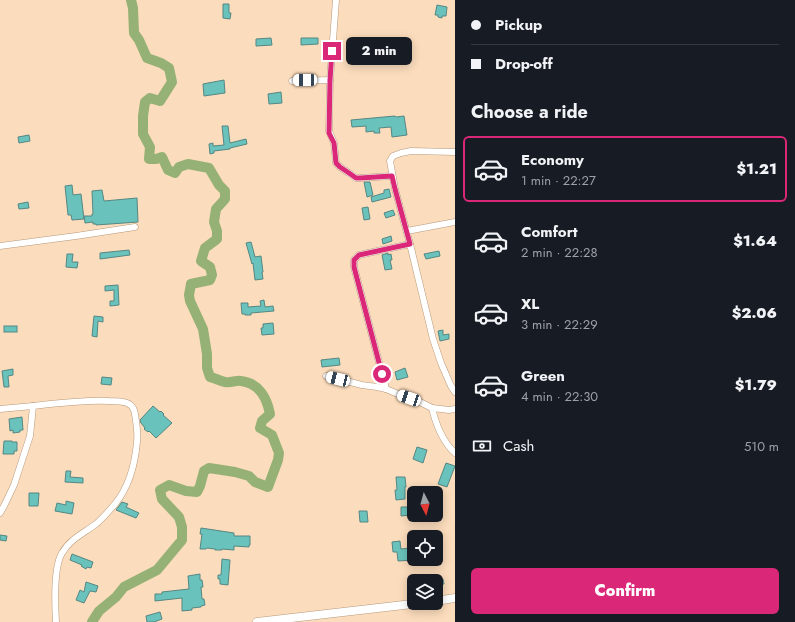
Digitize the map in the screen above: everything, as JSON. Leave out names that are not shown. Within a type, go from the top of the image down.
[{"type":"main road","points":[[443,600],[455,598]]},
{"type":"main road","points":[[257,622],[407,605]]},
{"type":"street","points":[[336,0],[328,131],[334,143],[336,163],[356,178],[392,176]]},
{"type":"street","points":[[292,81],[330,80]]},
{"type":"street","points":[[455,152],[411,151],[397,154],[393,156],[390,161],[395,189],[407,231],[433,339],[441,363],[455,392]]},
{"type":"street","points":[[407,231],[455,222]]},
{"type":"street","points":[[0,246],[135,227]]},
{"type":"street","points":[[386,389],[354,267],[354,260],[359,255],[410,244]]},
{"type":"street","points":[[326,376],[386,389],[432,408],[449,410],[455,409]]},
{"type":"street","points":[[0,409],[97,401],[115,401],[127,403],[132,406],[135,414],[137,441],[132,470],[124,491],[116,503],[97,523],[73,539],[62,553],[57,563],[56,622]]},
{"type":"street","points":[[0,513],[14,485],[30,436],[33,406]]},
{"type":"street","points":[[432,408],[442,436],[455,453]]},
{"type":"building","points":[[223,4],[229,4],[229,13],[231,13],[230,19],[223,18]]},
{"type":"building","points":[[437,5],[447,7],[446,16],[442,16],[442,18],[435,15]]},
{"type":"building","points":[[271,38],[272,45],[256,46],[256,39]]},
{"type":"building","points":[[301,38],[318,38],[318,44],[301,45]]},
{"type":"building","points":[[224,80],[225,93],[204,96],[203,84]]},
{"type":"building","points":[[281,92],[282,103],[269,104],[268,94]]},
{"type":"building","points":[[404,116],[407,135],[392,137],[391,127],[379,128],[380,133],[374,133],[374,131],[366,132],[366,126],[352,127],[351,120]]},
{"type":"building","points":[[222,126],[228,126],[230,143],[246,139],[247,144],[230,149],[214,151],[214,153],[210,154],[209,144],[213,143],[213,146],[224,145]]},
{"type":"building","points":[[29,135],[30,141],[19,143],[18,137]]},
{"type":"building","points":[[364,182],[370,182],[373,195],[367,197]]},
{"type":"building","points":[[72,185],[73,195],[81,194],[84,219],[72,220],[71,215],[68,215],[65,186]]},
{"type":"building","points":[[389,189],[391,197],[372,202],[371,197],[384,193],[384,190]]},
{"type":"building","points":[[102,190],[104,201],[137,198],[138,222],[96,225],[93,224],[93,222],[85,223],[84,216],[92,216],[93,214],[92,191]]},
{"type":"building","points":[[28,202],[29,208],[19,209],[18,204]]},
{"type":"building","points":[[368,207],[370,219],[364,220],[362,208]]},
{"type":"building","points":[[393,210],[395,215],[386,218],[384,213]]},
{"type":"building","points":[[391,236],[392,241],[383,244],[382,239]]},
{"type":"building","points":[[251,242],[255,257],[261,256],[263,279],[255,280],[253,263],[252,264],[246,243]]},
{"type":"building","points":[[129,250],[130,255],[100,259],[100,253]]},
{"type":"building","points":[[439,251],[440,256],[426,259],[424,254]]},
{"type":"building","points":[[388,253],[388,255],[391,254],[392,260],[390,260],[392,269],[385,270],[382,255]]},
{"type":"building","points":[[67,254],[73,254],[72,262],[78,262],[77,268],[66,267]]},
{"type":"building","points":[[118,285],[119,305],[110,306],[110,301],[114,301],[114,290],[105,291],[105,286]]},
{"type":"building","points":[[264,300],[265,307],[273,306],[274,311],[251,313],[251,315],[242,314],[241,303],[248,303],[248,307],[261,306],[260,301]]},
{"type":"building","points":[[94,316],[103,317],[103,322],[98,321],[97,337],[92,336]]},
{"type":"building","points":[[273,323],[274,334],[262,335],[261,328],[263,328],[263,324]]},
{"type":"building","points":[[4,326],[17,326],[17,332],[4,332]]},
{"type":"building","points":[[443,330],[443,335],[449,334],[449,339],[440,341],[438,331]]},
{"type":"building","points":[[339,358],[340,365],[322,367],[321,360]]},
{"type":"building","points":[[405,368],[408,377],[397,380],[395,372]]},
{"type":"building","points":[[13,369],[13,375],[8,376],[9,387],[4,387],[2,371]]},
{"type":"building","points":[[102,377],[112,378],[111,385],[101,384]]},
{"type":"building","points":[[153,406],[160,412],[161,411],[164,414],[163,415],[172,423],[156,438],[149,431],[148,432],[144,429],[145,428],[140,420]]},
{"type":"building","points":[[22,417],[23,430],[13,433],[13,430],[10,431],[9,419]]},
{"type":"building","points":[[4,441],[17,442],[17,451],[14,451],[14,454],[3,454]]},
{"type":"building","points":[[417,447],[427,450],[423,463],[413,459]]},
{"type":"building","points":[[446,463],[455,466],[447,487],[438,484]]},
{"type":"building","points":[[66,471],[71,471],[70,477],[83,478],[83,483],[65,482]]},
{"type":"building","points":[[396,477],[405,477],[405,499],[396,500]]},
{"type":"building","points":[[29,493],[39,493],[38,506],[29,506]]},
{"type":"building","points":[[66,501],[74,503],[72,514],[55,511],[57,503],[66,505]]},
{"type":"building","points":[[122,502],[128,504],[126,507],[139,513],[136,518],[116,510]]},
{"type":"building","points":[[401,507],[407,507],[407,515],[401,516]]},
{"type":"building","points":[[359,511],[367,511],[368,522],[360,522]]},
{"type":"building","points":[[201,528],[234,533],[234,536],[250,536],[250,545],[249,547],[234,546],[234,550],[215,550],[207,548],[200,549],[202,534],[200,534]]},
{"type":"building","points":[[0,535],[7,536],[6,541],[0,540]]},
{"type":"building","points":[[400,541],[401,549],[407,548],[407,560],[398,561],[397,552],[393,552],[392,542]]},
{"type":"building","points":[[72,554],[93,562],[91,568],[87,567],[86,569],[81,566],[82,565],[70,560]]},
{"type":"building","points":[[222,559],[230,560],[228,585],[220,584],[220,579],[218,579],[218,575],[221,575]]},
{"type":"building","points":[[200,574],[200,580],[202,580],[203,587],[201,587],[202,599],[204,599],[205,605],[192,608],[192,610],[182,611],[182,598],[155,601],[155,594],[189,589],[188,576]]},
{"type":"building","points":[[86,582],[98,586],[96,592],[90,591],[84,603],[76,600],[80,590],[84,592]]},
{"type":"building","points":[[160,612],[162,619],[154,622],[147,622],[146,616]]},
{"type":"waterway","points":[[92,622],[99,611],[116,597],[124,587],[157,570],[182,540],[182,527],[179,517],[162,499],[160,490],[169,485],[186,491],[197,492],[204,471],[209,468],[249,476],[255,482],[268,487],[278,460],[279,453],[272,435],[260,428],[262,421],[270,414],[267,402],[261,392],[247,382],[225,382],[210,377],[207,368],[207,354],[203,329],[190,301],[189,295],[191,284],[210,280],[212,275],[210,267],[201,261],[205,248],[217,239],[217,231],[214,222],[216,209],[225,199],[225,191],[219,185],[209,168],[188,164],[179,167],[175,173],[168,170],[162,157],[149,159],[150,147],[143,134],[145,102],[150,98],[160,101],[172,82],[169,68],[161,63],[147,58],[139,40],[134,33],[133,8],[131,0]]},
{"type":"route","points":[[332,51],[328,131],[334,143],[336,163],[356,178],[392,176],[410,244],[359,255],[354,260],[354,267],[382,374]]}]
